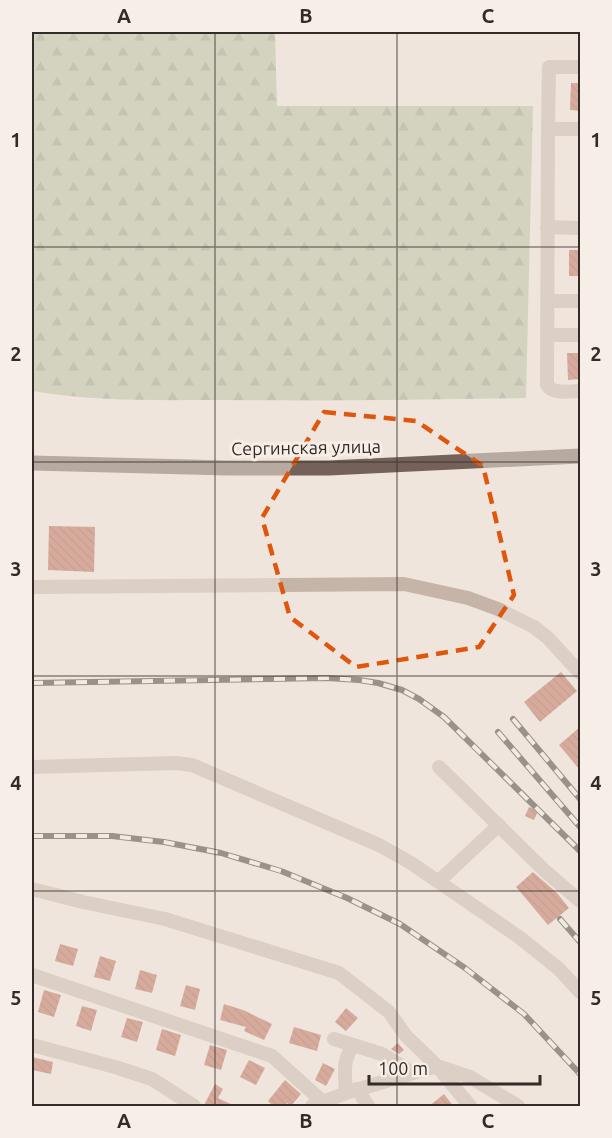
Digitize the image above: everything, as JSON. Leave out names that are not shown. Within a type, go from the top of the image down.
[{"type":"main road","name":"Сергинская улица","points":[[32,463],[317,468],[580,456]]},
{"type":"street","points":[[580,67],[549,67],[547,227],[547,385],[549,390],[554,391],[580,391]]},
{"type":"street","points":[[548,129],[580,129]]},
{"type":"street","points":[[547,227],[580,228]]},
{"type":"street","points":[[548,301],[580,301]]},
{"type":"street","points":[[548,335],[580,335]]},
{"type":"street","points":[[32,587],[404,584],[450,594],[498,609],[534,627],[548,638],[580,673]]},
{"type":"street","points":[[32,767],[176,763],[192,765],[379,844],[439,881],[535,950],[559,969],[580,992]]},
{"type":"street","points":[[439,767],[545,871],[580,901]]},
{"type":"street","points":[[439,881],[499,825]]},
{"type":"street","points":[[32,889],[165,919],[339,973],[389,1012],[406,1036],[437,1066],[467,1103]]},
{"type":"street","points":[[32,975],[272,1056],[320,1105],[351,1091],[437,1066],[470,1077],[518,1107]]},
{"type":"street","points":[[334,1039],[381,1053],[414,1073]]},
{"type":"street","points":[[32,1046],[152,1079],[185,1104]]},
{"type":"street","points":[[353,1046],[346,1054],[345,1062],[351,1091],[368,1107]]},
{"type":"street","points":[[467,1103],[470,1077]]},
{"type":"highlighted area","points":[[324,412],[416,421],[483,466],[514,595],[479,647],[356,667],[290,617],[262,518]]},
{"type":"green space","points":[[32,32],[275,32],[277,106],[533,106],[526,398],[152,400],[104,399],[33,391]]},
{"type":"building","points":[[571,83],[580,83],[580,111],[570,110]]},
{"type":"building","points":[[569,250],[580,250],[580,276],[569,276]]},
{"type":"building","points":[[567,353],[580,353],[580,379],[568,380]]},
{"type":"building","points":[[49,526],[95,527],[94,572],[48,570]]},
{"type":"building","points":[[561,672],[577,691],[540,722],[524,702]]},
{"type":"building","points":[[580,727],[580,770],[559,745]]},
{"type":"building","points":[[529,807],[538,811],[534,820],[525,816]]},
{"type":"building","points":[[533,872],[557,893],[569,908],[548,925],[516,887]]},
{"type":"building","points":[[60,944],[78,949],[73,966],[55,961]]},
{"type":"building","points":[[100,956],[116,961],[110,981],[94,977]]},
{"type":"building","points":[[140,970],[157,975],[152,993],[135,989]]},
{"type":"building","points":[[186,985],[200,989],[195,1010],[180,1006]]},
{"type":"building","points":[[44,990],[61,995],[54,1017],[38,1012]]},
{"type":"building","points":[[224,1004],[272,1024],[264,1040],[244,1031],[246,1027],[220,1020]]},
{"type":"building","points":[[82,1006],[97,1010],[91,1031],[76,1026]]},
{"type":"building","points":[[346,1008],[358,1018],[346,1031],[335,1022]]},
{"type":"building","points":[[127,1018],[143,1022],[137,1042],[121,1037]]},
{"type":"building","points":[[294,1027],[321,1035],[317,1051],[289,1043]]},
{"type":"building","points":[[162,1029],[181,1035],[175,1056],[156,1050]]},
{"type":"building","points":[[398,1043],[404,1050],[399,1054],[391,1049]]},
{"type":"building","points":[[210,1045],[227,1050],[221,1070],[204,1065]]},
{"type":"building","points":[[32,1057],[53,1062],[51,1074],[32,1070]]},
{"type":"building","points":[[249,1060],[265,1068],[256,1085],[240,1077]]},
{"type":"building","points":[[323,1063],[335,1069],[326,1086],[315,1080]]},
{"type":"building","points":[[285,1080],[301,1094],[291,1106],[287,1103],[284,1107],[274,1107],[268,1101]]},
{"type":"building","points":[[215,1084],[223,1089],[218,1098],[237,1107],[203,1107]]},
{"type":"building","points":[[444,1094],[454,1107],[428,1107]]},
{"type":"railway","points":[[32,683],[327,678],[378,683],[402,690],[444,717],[580,851]]},
{"type":"railway","points":[[513,719],[580,799]]},
{"type":"railway","points":[[498,732],[580,827]]},
{"type":"railway","points":[[32,836],[112,836],[164,842],[221,853],[281,871],[347,898],[400,924],[465,968],[524,1014],[580,1074]]},
{"type":"railway","points":[[560,919],[580,942]]}]
